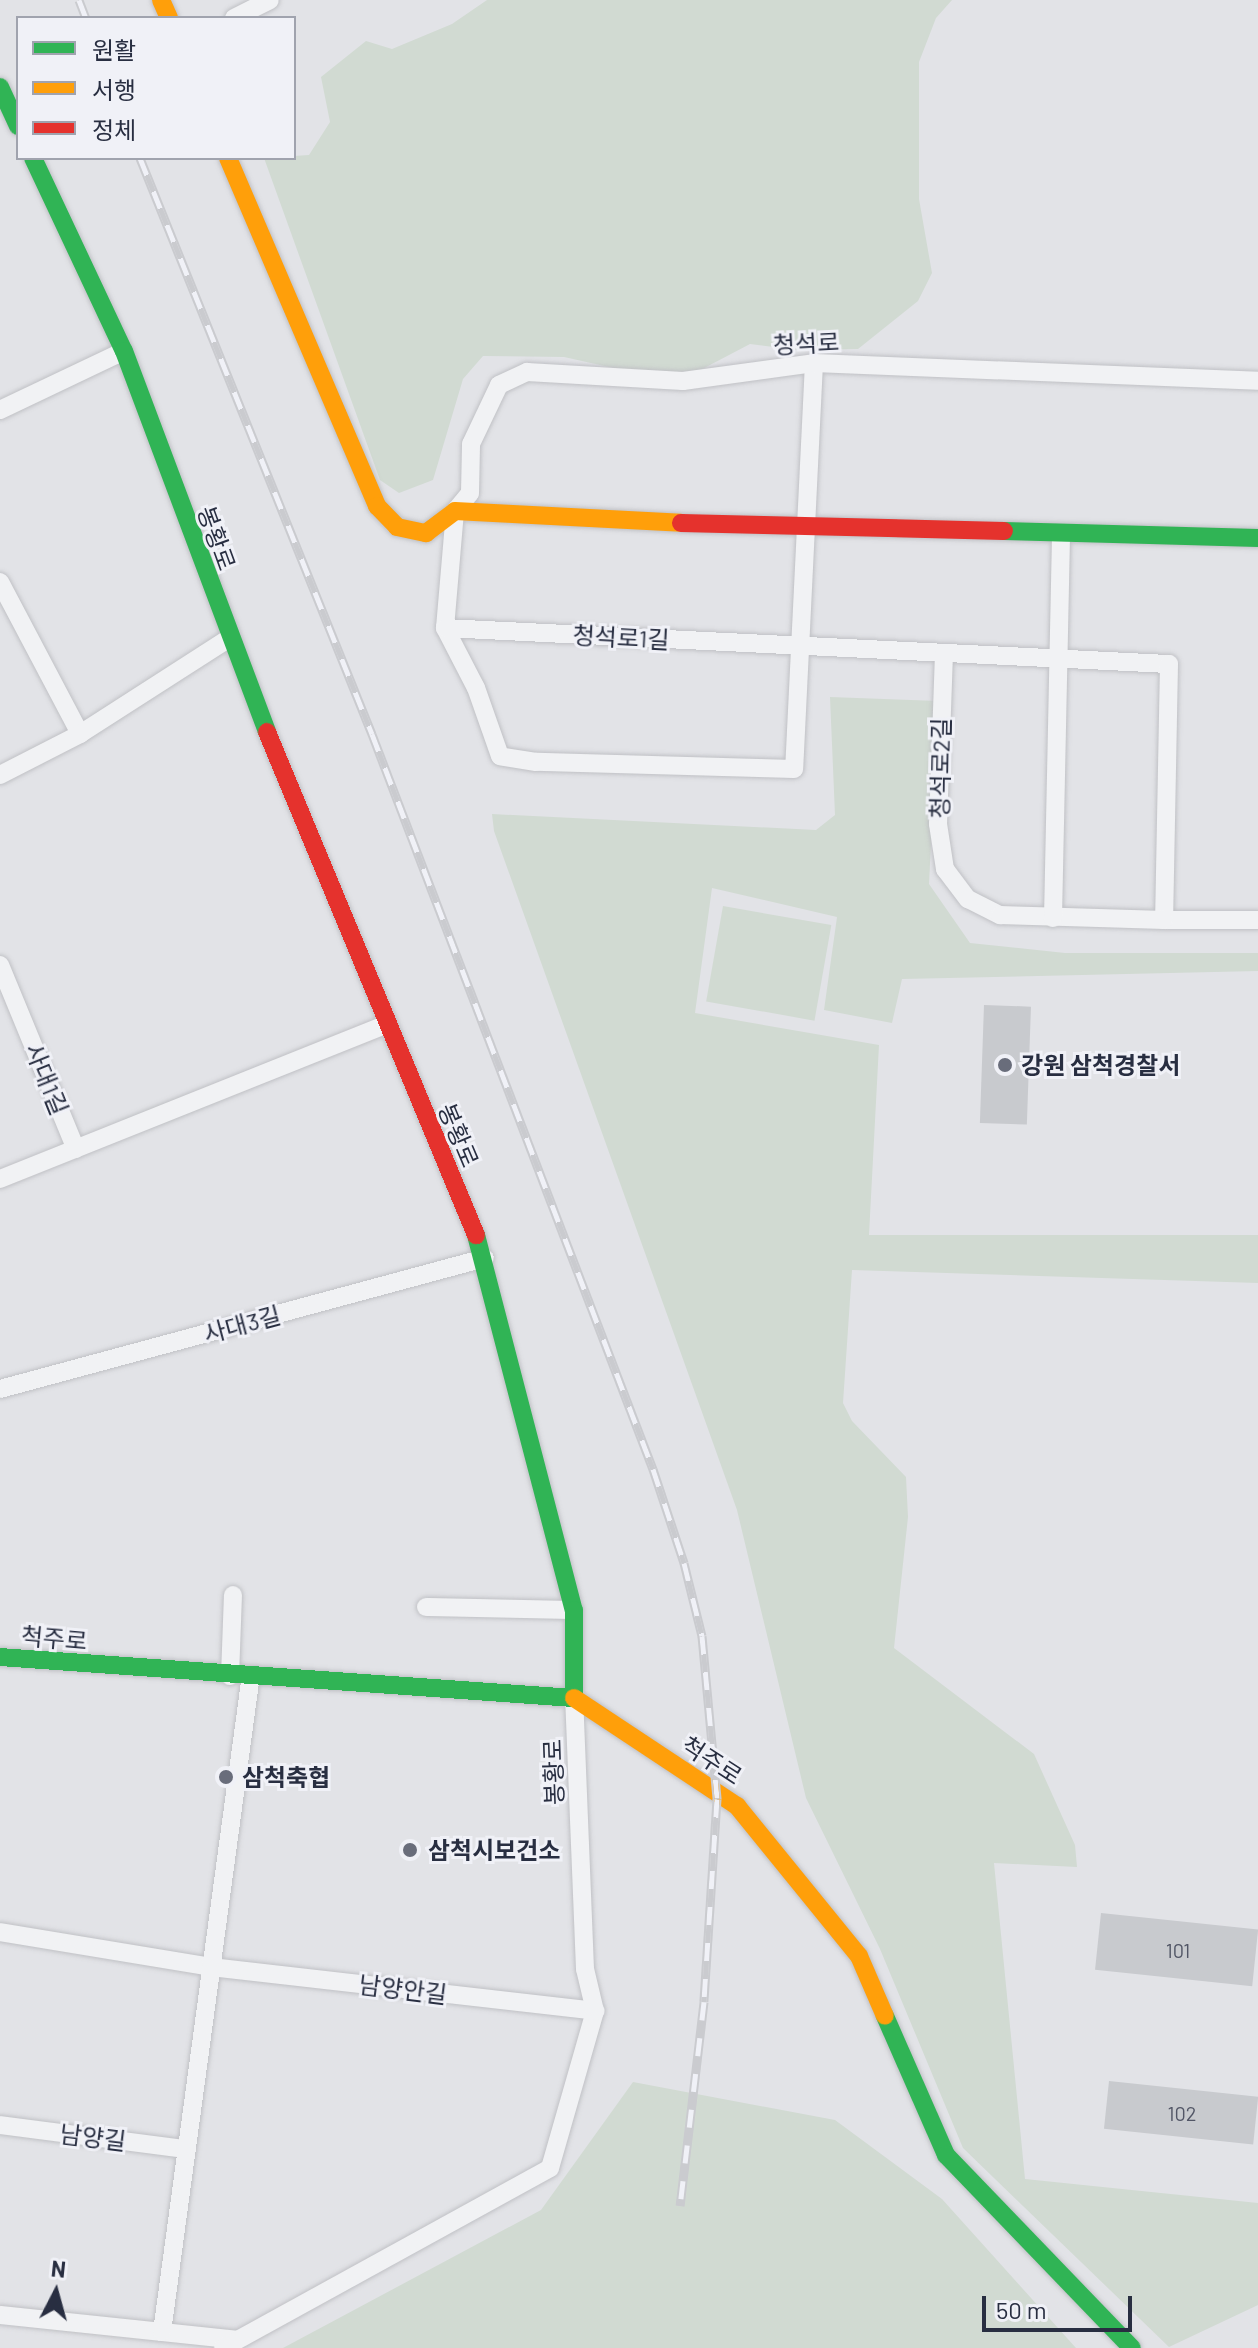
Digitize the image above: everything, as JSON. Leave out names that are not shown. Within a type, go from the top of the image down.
[{"type":"street","points":[[238,16],[270,0]]},
{"type":"street","points":[[0,87],[16,122]]},
{"type":"street","name":"봉황로","points":[[34,160],[124,351],[228,639],[485,1258],[574,1610],[574,1698],[585,1969],[595,2011],[550,2168],[230,2344]]},
{"type":"street","points":[[229,160],[377,506],[397,527],[426,533],[455,511],[533,519],[1258,538]]},
{"type":"street","points":[[0,410],[124,351]]},
{"type":"street","points":[[445,628],[476,688],[500,756],[536,762],[794,769],[797,646],[814,363]]},
{"type":"street","name":"청석로","points":[[445,628],[455,511],[470,493],[471,444],[485,405],[499,385],[527,372],[683,381],[814,363],[1258,381]]},
{"type":"street","points":[[1053,918],[1056,658],[1061,535]]},
{"type":"street","points":[[0,582],[80,734]]},
{"type":"street","name":"청석로1길","points":[[445,628],[944,653]]},
{"type":"street","points":[[0,775],[80,734],[228,639]]},
{"type":"street","points":[[944,653],[1169,664],[1164,920]]},
{"type":"street","name":"청석로2길","points":[[944,653],[938,824],[945,869],[968,899],[1000,915],[1258,920]]},
{"type":"street","name":"사대1길","points":[[0,965],[76,1149]]},
{"type":"street","points":[[0,1179],[387,1024]]},
{"type":"street","name":"사대3길","points":[[0,1389],[485,1258]]},
{"type":"street","points":[[230,1676],[233,1595]]},
{"type":"street","points":[[426,1607],[574,1610]]},
{"type":"street","name":"척주로","points":[[0,1657],[230,1676],[574,1698],[737,1806],[859,1956],[946,2155],[1132,2348]]},
{"type":"street","points":[[162,2332],[251,1675]]},
{"type":"street","name":"남양안길","points":[[0,1932],[211,1967],[595,2011]]},
{"type":"street","name":"남양길","points":[[0,2125],[186,2149]]},
{"type":"street","points":[[0,2315],[162,2332],[230,2344]]},
{"type":"shaded area","points":[[487,0],[952,0],[936,18],[919,62],[919,199],[932,273],[918,301],[858,349],[796,350],[750,344],[689,376],[627,371],[564,357],[483,356],[463,379],[433,480],[399,493],[380,480],[265,160],[296,160],[296,156],[309,155],[330,122],[321,77],[366,41],[392,49],[452,24]]},
{"type":"shaded area","points":[[830,697],[938,701],[929,884],[970,943],[1065,953],[1258,953],[1258,971],[902,979],[892,1023],[824,1010],[837,917],[712,888],[695,1013],[879,1045],[869,1235],[1258,1235],[1258,1283],[852,1270],[843,1403],[852,1421],[906,1477],[908,1517],[894,1648],[1034,1754],[1075,1845],[1077,1867],[994,1863],[1025,2179],[1258,2203],[1258,2305],[1169,2347],[963,2148],[880,1949],[806,1798],[737,1510],[494,831],[492,814],[816,830],[835,815]]},
{"type":"shaded area","points":[[723,906],[831,925],[814,1021],[706,1002]]},
{"type":"shaded area","points":[[633,2082],[835,2120],[942,2199],[1076,2348],[283,2348],[541,2210]]},
{"type":"building","name":"강원 삼척경찰서","points":[[984,1005],[1031,1007],[1027,1125],[980,1123]]},
{"type":"building","points":[[1101,1913],[1258,1930],[1252,1986],[1095,1970]]},
{"type":"building","points":[[1109,2081],[1258,2097],[1253,2144],[1104,2129]]},
{"type":"railway","points":[[79,0],[85,16]]},
{"type":"railway","points":[[141,160],[372,734],[653,1469],[684,1563],[702,1636],[717,1799],[704,2002],[680,2206]]},
{"type":"traffic: fast","points":[[0,87],[16,122]]},
{"type":"traffic: fast","points":[[34,160],[124,351],[267,732]]},
{"type":"traffic: fast","points":[[1004,531],[1258,538]]},
{"type":"traffic: fast","points":[[476,1235],[574,1610],[574,1698]]},
{"type":"traffic: fast","points":[[0,1657],[574,1698]]},
{"type":"traffic: fast","points":[[885,2016],[946,2155],[1132,2348]]},
{"type":"traffic: slow","points":[[161,0],[168,16]]},
{"type":"traffic: slow","points":[[229,160],[377,506],[397,527],[426,533],[455,511],[681,523]]},
{"type":"traffic: slow","points":[[574,1698],[737,1806],[859,1956],[885,2016]]},
{"type":"traffic: jam","points":[[681,523],[1004,531]]},
{"type":"traffic: jam","points":[[267,732],[476,1235]]},
{"type":"place","name":"강원 삼척경찰서","points":[[1005,1065]]},
{"type":"place","name":"삼척축협","points":[[226,1777]]},
{"type":"place","name":"삼척시보건소","points":[[410,1850]]}]
